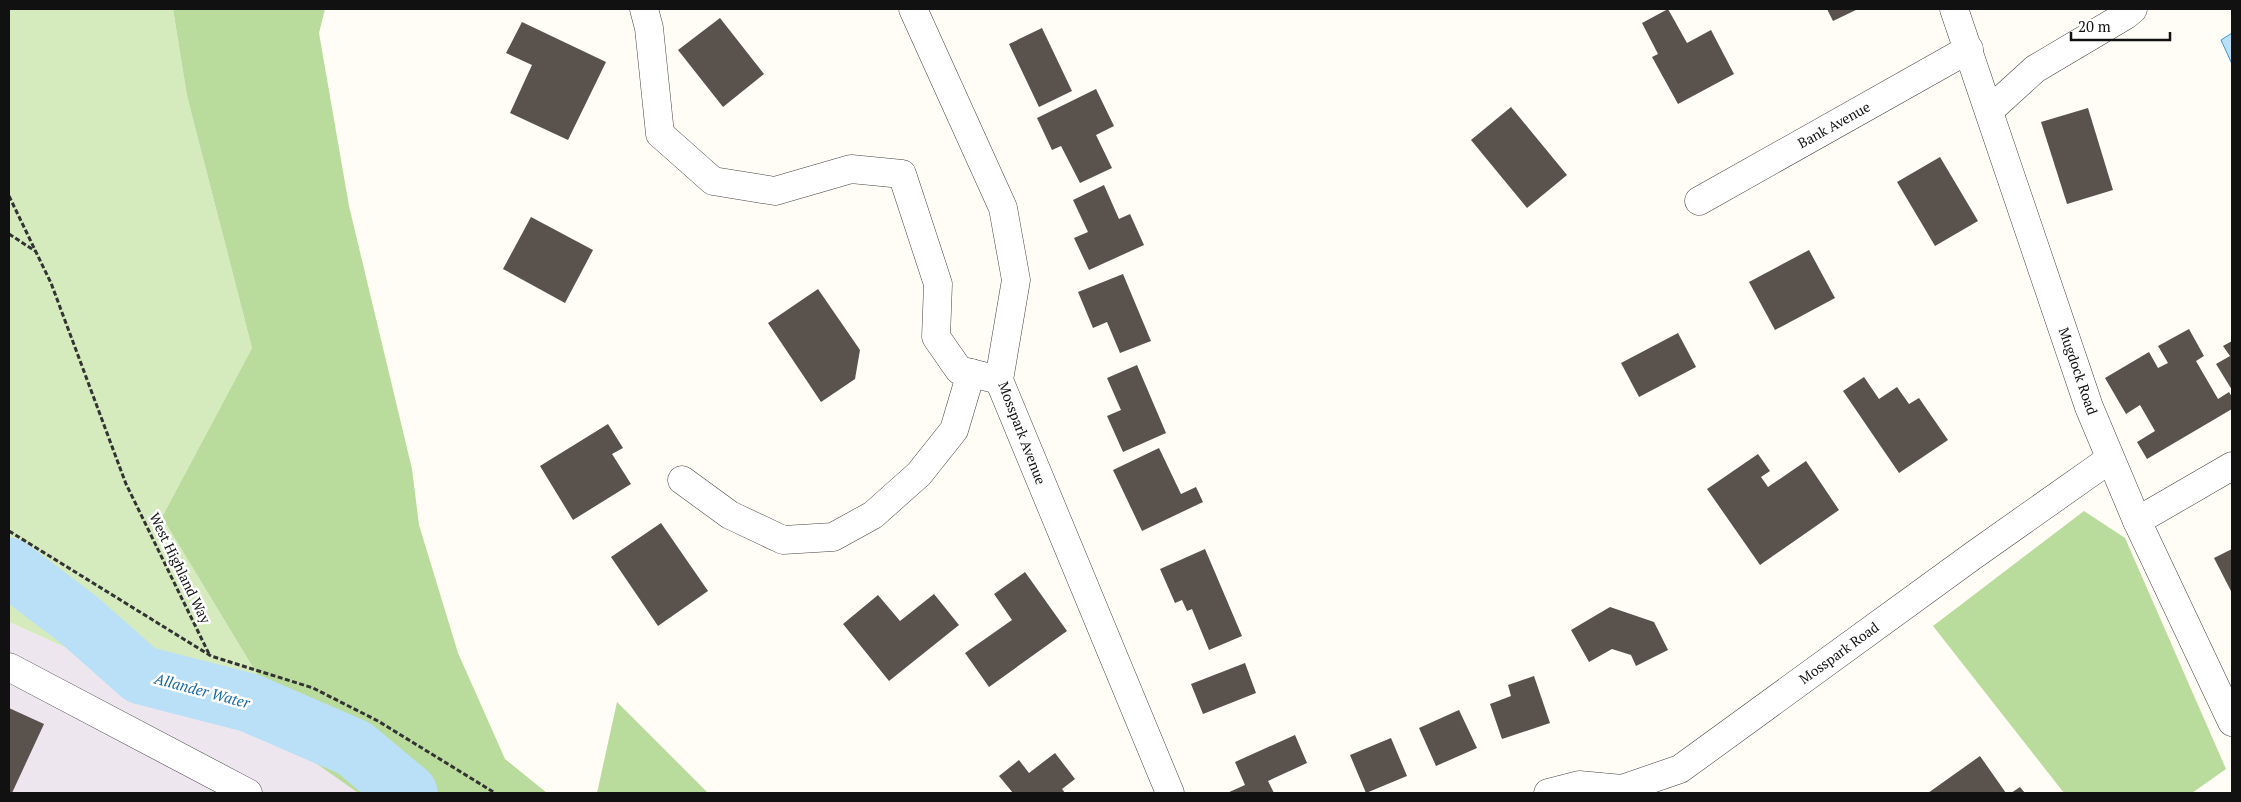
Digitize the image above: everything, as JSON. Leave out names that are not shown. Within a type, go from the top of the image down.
[{"type":"street","points":[[644,9],[649,28],[660,134],[714,181],[775,191],[852,169],[902,174],[938,284],[936,337],[959,370],[999,380]]},
{"type":"street","name":"Mosspark Avenue","points":[[913,9],[1003,208],[1016,280],[999,380],[1170,793]]},
{"type":"street","name":"Mugdock Road","points":[[1954,9],[1990,110],[2089,407],[2137,521],[2232,722]]},
{"type":"street","points":[[1990,110],[2035,69],[2133,9]]},
{"type":"street","name":"Bank Avenue","points":[[1699,201],[1969,49]]},
{"type":"street","points":[[682,480],[730,515],[783,540],[833,537],[873,515],[919,474],[954,430],[971,373]]},
{"type":"street","name":"Mosspark Road","points":[[1548,793],[1579,785],[1622,789],[1680,769],[1974,555],[2110,460]]},
{"type":"street","points":[[2137,521],[2232,466]]},
{"type":"street","points":[[9,667],[248,793]]},
{"type":"path","name":"West Highland Way","points":[[9,196],[51,283],[126,484],[210,656]]},
{"type":"path","points":[[9,234],[36,252]]},
{"type":"path","points":[[9,531],[210,656],[313,688],[378,721],[495,793]]},
{"type":"shaded area","points":[[9,622],[307,757],[358,793],[9,793]]},
{"type":"green space","points":[[9,9],[173,9],[187,96],[252,348],[162,517],[307,757],[9,622]]},
{"type":"green space","points":[[173,9],[325,9],[319,33],[349,206],[412,469],[419,525],[458,653],[505,759],[547,793],[358,793],[307,757],[162,517],[252,348],[187,96]]},
{"type":"green space","points":[[2084,511],[2125,538],[2226,769],[2192,793],[2064,793],[1933,626]]},
{"type":"green space","points":[[617,702],[708,793],[597,793]]},
{"type":"water","points":[[2232,33],[2232,64],[2221,40]]},
{"type":"building","points":[[1668,9],[1687,43],[1711,30],[1734,74],[1678,104],[1652,57],[1658,54],[1642,23]]},
{"type":"building","points":[[1827,9],[1858,9],[1833,21]]},
{"type":"building","points":[[720,18],[764,74],[723,107],[678,50]]},
{"type":"building","points":[[522,22],[606,62],[568,140],[510,113],[532,65],[506,53]]},
{"type":"building","points":[[1042,28],[1072,91],[1039,107],[1009,44]]},
{"type":"building","points":[[1096,89],[1114,126],[1096,135],[1112,168],[1080,183],[1061,146],[1052,150],[1037,118]]},
{"type":"building","points":[[1511,107],[1567,175],[1527,208],[1471,140]]},
{"type":"building","points":[[2088,108],[2113,190],[2067,204],[2041,122]]},
{"type":"building","points":[[1940,157],[1978,221],[1935,246],[1897,182]]},
{"type":"building","points":[[1104,185],[1119,219],[1130,214],[1144,245],[1089,270],[1074,238],[1088,232],[1073,200]]},
{"type":"building","points":[[531,217],[593,250],[565,303],[503,269]]},
{"type":"building","points":[[1809,250],[1835,298],[1775,330],[1749,282]]},
{"type":"building","points":[[1123,274],[1151,341],[1120,353],[1107,322],[1093,328],[1078,292]]},
{"type":"building","points":[[818,289],[860,350],[855,379],[821,402],[768,323]]},
{"type":"building","points":[[2189,329],[2204,356],[2196,361],[2218,399],[2229,392],[2232,397],[2232,409],[2147,459],[2137,442],[2155,431],[2140,405],[2126,414],[2105,378],[2149,352],[2158,368],[2168,363],[2158,346]]},
{"type":"building","points":[[1678,333],[1696,367],[1639,397],[1621,363]]},
{"type":"building","points":[[2232,341],[2232,390],[2216,364],[2230,356],[2223,346]]},
{"type":"building","points":[[1137,365],[1166,433],[1123,452],[1107,416],[1121,410],[1107,378]]},
{"type":"building","points":[[1864,377],[1879,399],[1897,387],[1909,404],[1919,398],[1948,440],[1899,473],[1843,391]]},
{"type":"building","points":[[608,424],[623,448],[612,454],[631,484],[573,520],[540,466]]},
{"type":"building","points":[[1159,448],[1181,494],[1196,487],[1203,502],[1142,531],[1113,470]]},
{"type":"building","points":[[1758,454],[1770,471],[1761,477],[1768,487],[1806,461],[1839,510],[1760,565],[1707,489]]},
{"type":"building","points":[[661,523],[708,591],[658,626],[611,557]]},
{"type":"building","points":[[1205,549],[1242,636],[1209,650],[1192,609],[1187,611],[1182,600],[1175,603],[1160,569]]},
{"type":"building","points":[[2232,549],[2232,593],[2214,558]]},
{"type":"building","points":[[1025,572],[1067,631],[989,687],[965,653],[1012,620],[994,594]]},
{"type":"building","points":[[934,594],[959,625],[889,681],[843,624],[878,595],[900,621]]},
{"type":"building","points":[[1610,607],[1654,622],[1668,650],[1636,666],[1631,655],[1612,649],[1589,662],[1571,630]]},
{"type":"building","points":[[1245,663],[1256,693],[1203,714],[1191,684]]},
{"type":"building","points":[[1534,676],[1550,723],[1502,739],[1490,704],[1511,696],[1508,685]]},
{"type":"building","points":[[9,708],[44,724],[12,793],[9,793]]},
{"type":"building","points":[[1459,710],[1477,748],[1436,766],[1419,728]]},
{"type":"building","points":[[1295,735],[1307,763],[1268,781],[1274,793],[1227,793],[1245,785],[1235,762]]},
{"type":"building","points":[[1391,738],[1407,776],[1366,793],[1350,755]]},
{"type":"building","points":[[1055,753],[1075,779],[1062,789],[1065,793],[1013,793],[999,776],[1019,760],[1029,773]]},
{"type":"building","points":[[1980,756],[2006,793],[1928,793]]},
{"type":"building","points":[[2020,787],[2025,793],[2011,793]]},
{"type":"waterway","name":"Allander Water","points":[[9,567],[79,620],[141,675],[250,703],[354,748],[408,793]]}]
